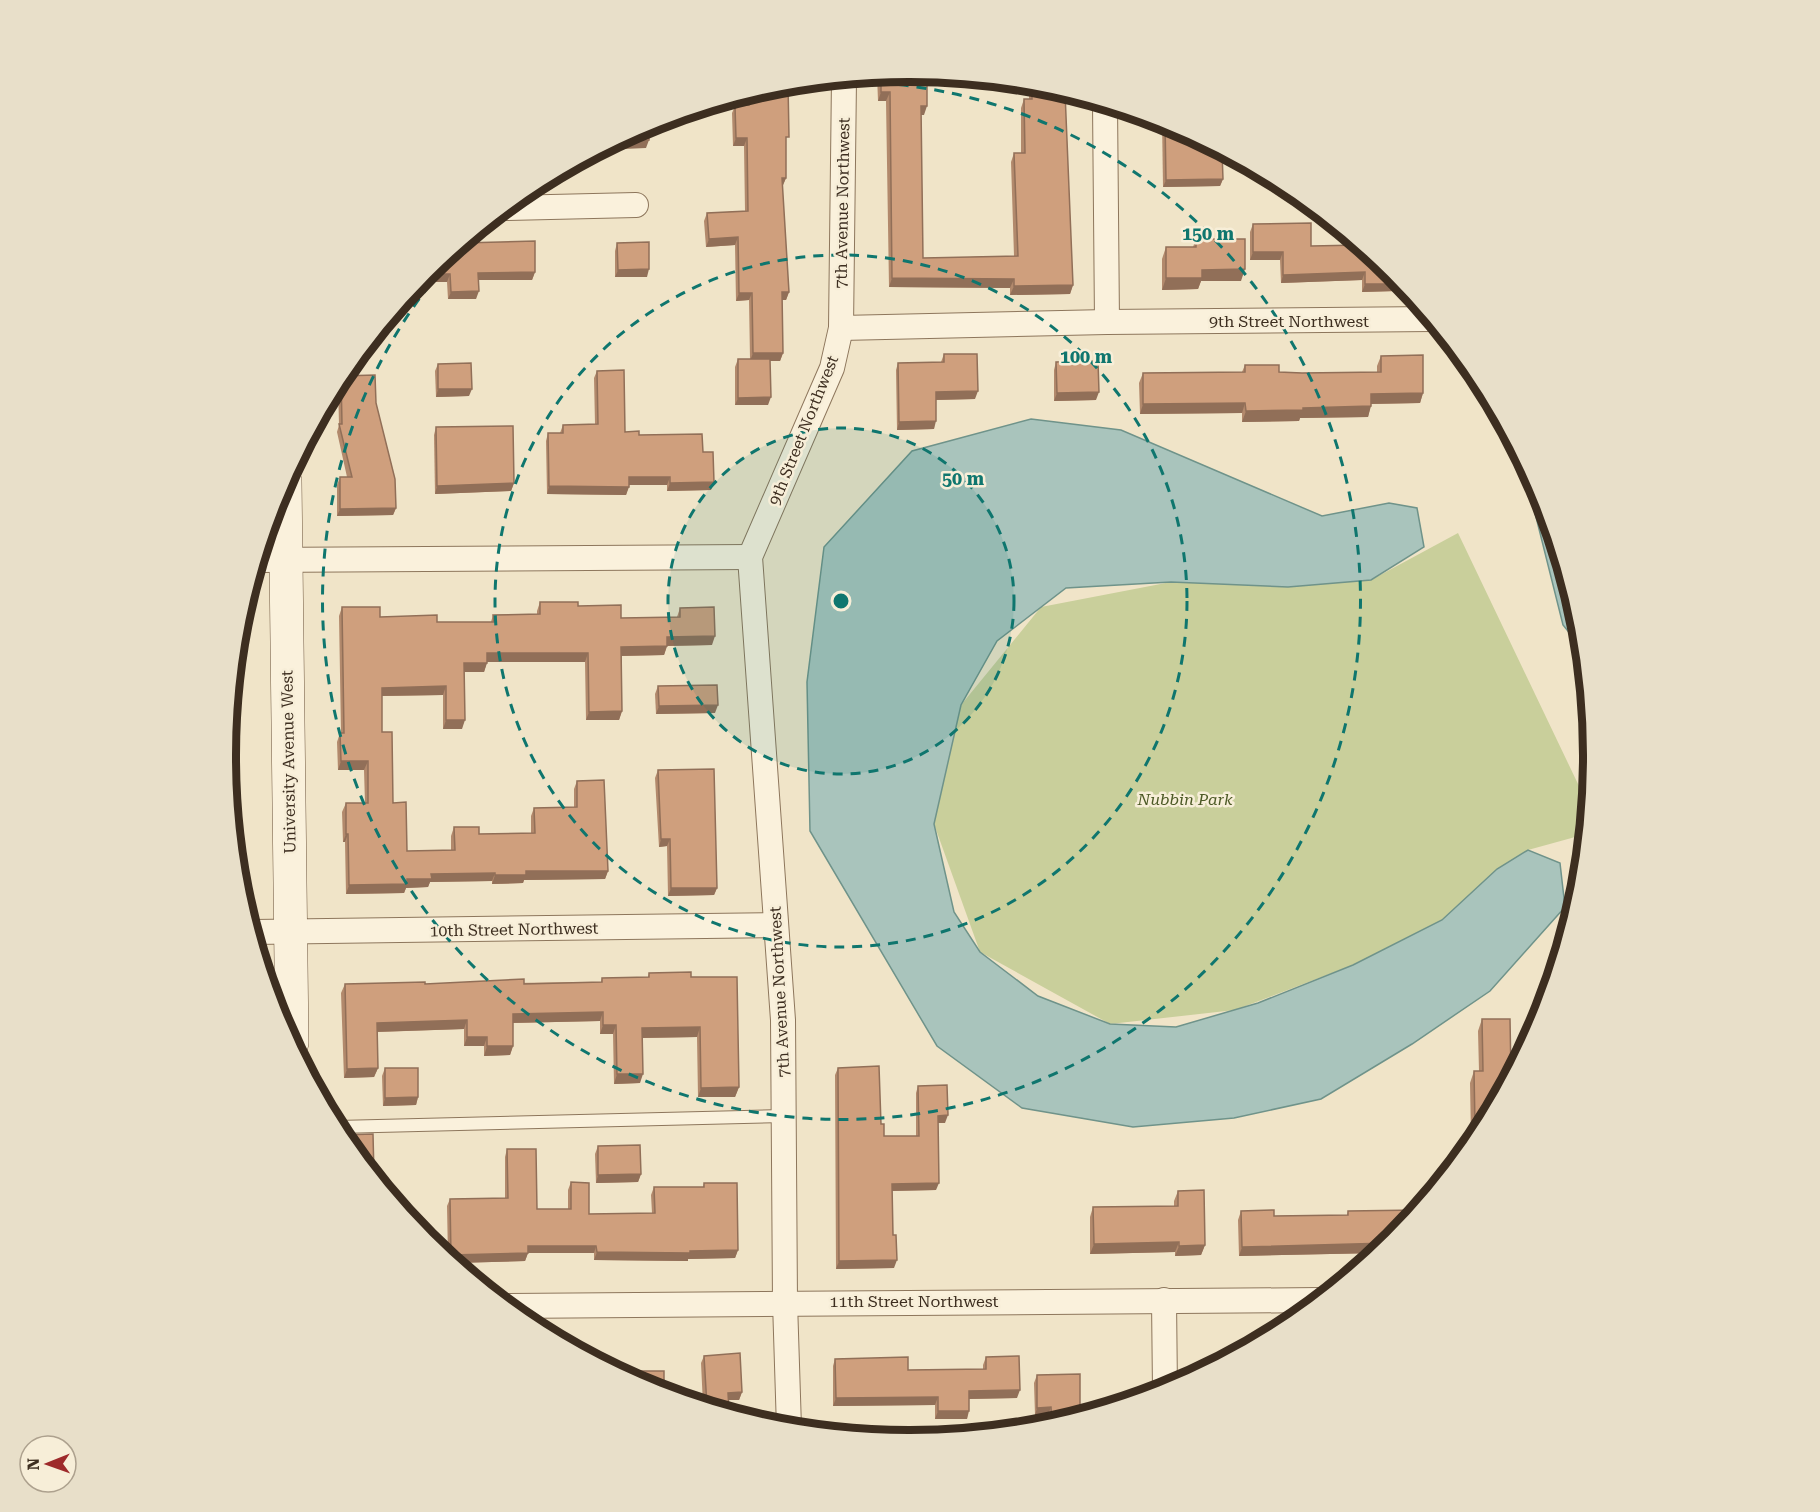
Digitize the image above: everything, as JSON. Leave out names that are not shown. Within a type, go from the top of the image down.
[{"type":"street","name":"7th Avenue Northwest","points":[[841,328],[844,86]]},
{"type":"street","points":[[1105,112],[1107,322]]},
{"type":"street","points":[[520,208],[636,205]]},
{"type":"street","name":"9th Street Northwest","points":[[750,557],[832,368],[841,328],[1107,322],[1423,320]]},
{"type":"street","name":"University Avenue West","points":[[278,525],[272,560],[290,932],[292,1022]]},
{"type":"street","name":"7th Avenue Northwest","points":[[750,557],[783,1020],[784,1302],[789,1419]]},
{"type":"street","points":[[272,560],[750,557]]},
{"type":"street","name":"10th Street Northwest","points":[[260,932],[776,925]]},
{"type":"street","name":"11th Street Northwest","points":[[522,1306],[1307,1299]]},
{"type":"street","points":[[1164,1300],[1165,1379]]},
{"type":"lane","points":[[348,1127],[784,1116]]},
{"type":"green space","name":"Nubbin Park","points":[[1458,533],[1582,793],[1579,836],[1528,850],[1442,920],[1353,965],[1235,1010],[1110,1024],[980,952],[934,824],[961,705],[1041,607],[1171,582],[1371,580]]},
{"type":"water","points":[[1031,419],[1121,430],[1322,516],[1389,503],[1417,508],[1424,547],[1371,580],[1288,587],[1171,582],[1066,588],[997,641],[961,705],[934,824],[954,912],[980,952],[1038,996],[1110,1024],[1176,1027],[1258,1003],[1353,965],[1442,920],[1497,869],[1528,850],[1560,863],[1565,907],[1490,991],[1412,1044],[1321,1099],[1234,1118],[1133,1127],[1022,1108],[937,1046],[810,831],[807,682],[824,547],[912,451]]},
{"type":"water","points":[[1531,497],[1561,582],[1573,637],[1563,625]]},
{"type":"building","points":[[881,83],[927,83],[927,106],[921,106],[923,258],[1018,256],[1014,153],[1025,153],[1024,99],[1032,99],[1032,94],[1065,101],[1073,285],[1014,286],[1014,279],[892,278],[890,92],[881,92]]},
{"type":"building","points":[[788,94],[789,137],[786,137],[786,178],[782,178],[789,292],[782,292],[783,353],[753,353],[752,293],[739,293],[738,237],[709,239],[707,213],[748,211],[747,138],[736,138],[735,106],[749,105],[749,102]]},
{"type":"building","points":[[1165,133],[1222,160],[1223,179],[1166,180]]},
{"type":"building","points":[[649,135],[649,140],[638,140]]},
{"type":"building","points":[[1311,223],[1311,246],[1348,245],[1390,284],[1365,284],[1365,272],[1283,275],[1283,252],[1253,252],[1253,224]]},
{"type":"building","points":[[1196,239],[1245,239],[1245,269],[1202,270],[1202,278],[1166,278],[1166,247],[1196,247]]},
{"type":"building","points":[[535,241],[535,272],[478,273],[479,291],[451,292],[450,274],[440,274],[475,243]]},
{"type":"building","points":[[649,242],[649,269],[618,270],[617,243]]},
{"type":"building","points":[[944,354],[977,354],[978,391],[936,392],[936,421],[899,422],[898,363],[944,362]]},
{"type":"building","points":[[1423,355],[1423,393],[1371,394],[1371,406],[1246,411],[1245,403],[1143,404],[1143,373],[1245,372],[1245,365],[1279,365],[1279,372],[1381,372],[1381,356]]},
{"type":"building","points":[[738,359],[770,359],[771,397],[738,398]]},
{"type":"building","points":[[1098,361],[1099,392],[1057,393],[1056,362]]},
{"type":"building","points":[[471,363],[472,389],[438,389],[438,364]]},
{"type":"building","points":[[624,370],[625,432],[639,431],[639,435],[702,434],[703,452],[713,452],[714,482],[670,483],[670,477],[629,477],[629,487],[549,486],[548,433],[563,433],[563,425],[598,424],[597,371]]},
{"type":"building","points":[[375,375],[376,403],[395,479],[396,508],[340,509],[340,477],[352,477],[339,424],[342,424],[341,396],[355,376]]},
{"type":"building","points":[[513,426],[514,483],[437,486],[436,427]]},
{"type":"building","points":[[540,602],[578,602],[578,606],[621,605],[621,618],[680,617],[680,608],[714,607],[715,636],[667,637],[667,646],[621,647],[622,711],[589,712],[588,653],[487,653],[487,663],[464,663],[465,720],[446,720],[446,686],[382,688],[382,732],[392,732],[393,803],[406,802],[407,851],[455,850],[454,827],[479,827],[479,834],[535,833],[534,808],[577,807],[577,781],[604,780],[608,871],[526,871],[526,875],[431,874],[432,879],[407,879],[407,884],[349,885],[346,803],[368,803],[368,761],[341,761],[340,733],[344,733],[342,607],[380,607],[380,617],[437,615],[437,622],[494,622],[493,615],[540,614]]},
{"type":"building","points":[[717,685],[718,705],[659,706],[658,686]]},
{"type":"building","points":[[714,769],[717,888],[671,888],[670,839],[661,839],[658,770]]},
{"type":"building","points":[[691,972],[691,977],[737,977],[739,1087],[701,1088],[700,1027],[642,1028],[643,1074],[617,1074],[616,1025],[603,1025],[603,1012],[513,1014],[513,1046],[487,1046],[487,1037],[467,1037],[467,1020],[377,1023],[378,1068],[347,1069],[345,984],[425,982],[425,984],[524,979],[524,984],[602,982],[602,978],[649,977],[649,973]]},
{"type":"building","points":[[1482,1019],[1510,1019],[1511,1060],[1475,1122],[1474,1071],[1483,1071]]},
{"type":"building","points":[[879,1066],[881,1124],[884,1124],[884,1136],[919,1136],[918,1086],[947,1085],[948,1115],[938,1116],[939,1183],[892,1184],[893,1235],[896,1235],[897,1260],[839,1261],[838,1068]]},
{"type":"building","points":[[385,1068],[418,1068],[418,1097],[385,1098]]},
{"type":"building","points":[[373,1134],[374,1163],[353,1135]]},
{"type":"building","points":[[640,1145],[641,1174],[598,1175],[598,1146]]},
{"type":"building","points":[[507,1149],[536,1149],[537,1209],[571,1209],[571,1182],[589,1183],[589,1214],[655,1213],[654,1187],[704,1187],[704,1183],[737,1183],[738,1250],[690,1251],[690,1253],[597,1252],[596,1246],[528,1246],[528,1253],[458,1255],[451,1248],[450,1199],[508,1198]]},
{"type":"building","points":[[1204,1190],[1205,1245],[1179,1246],[1179,1242],[1094,1244],[1093,1207],[1178,1206],[1178,1191]]},
{"type":"building","points":[[1274,1210],[1274,1216],[1348,1215],[1348,1211],[1406,1210],[1374,1243],[1242,1247],[1241,1211]]},
{"type":"building","points":[[740,1353],[742,1392],[728,1393],[729,1405],[707,1398],[704,1356]]},
{"type":"building","points":[[1019,1356],[1020,1390],[969,1391],[969,1411],[938,1411],[938,1397],[836,1398],[835,1359],[908,1357],[908,1370],[986,1369],[986,1357]]},
{"type":"building","points":[[636,1371],[664,1371],[664,1383]]},
{"type":"building","points":[[1080,1374],[1080,1408],[1051,1415],[1051,1407],[1037,1408],[1037,1375]]}]
